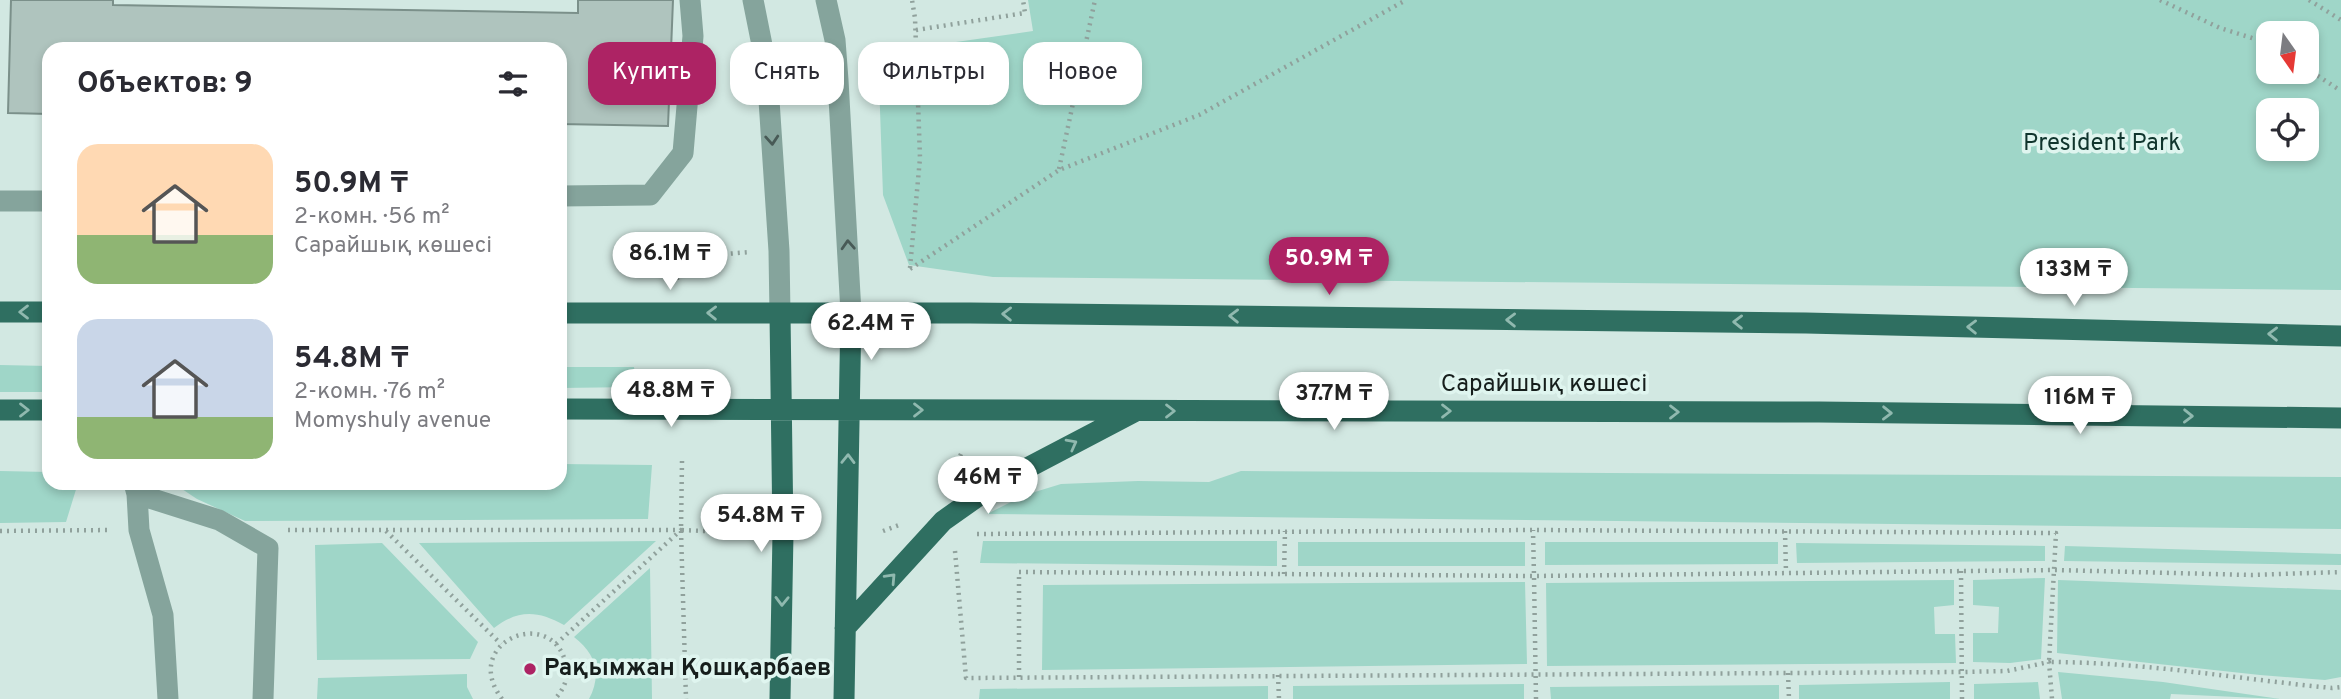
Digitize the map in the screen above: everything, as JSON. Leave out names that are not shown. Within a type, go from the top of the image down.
[{"type":"main road","points":[[0,312],[42,312]]},
{"type":"main road","points":[[567,313],[851,313],[1806,323],[2341,336]]},
{"type":"main road","points":[[844,699],[851,313]]},
{"type":"main road","points":[[780,314],[783,410],[780,699]]},
{"type":"main road","name":"Сарайшық көшесі","points":[[567,409],[1819,412],[2341,418]]},
{"type":"main road","points":[[0,410],[42,410]]},
{"type":"main road","points":[[845,628],[943,521],[991,487],[1136,411]]},
{"type":"street","points":[[567,196],[650,195],[683,153],[693,36],[690,0]]},
{"type":"street","points":[[753,0],[767,70],[779,251],[780,314]]},
{"type":"street","points":[[826,0],[835,40],[851,313]]},
{"type":"street","points":[[0,201],[42,201]]},
{"type":"street","points":[[135,490],[139,530],[163,615],[168,699]]},
{"type":"street","points":[[140,490],[219,520],[268,548],[263,699]]},
{"type":"path","points":[[912,0],[916,30],[920,158],[910,269],[1059,170],[1199,115],[1406,0]]},
{"type":"path","points":[[916,30],[1025,13],[1023,0]]},
{"type":"path","points":[[1059,170],[1095,0]]},
{"type":"path","points":[[2161,0],[2220,28],[2256,39]]},
{"type":"path","points":[[2309,0],[2341,20]]},
{"type":"path","points":[[2319,77],[2341,92]]},
{"type":"path","points":[[677,280],[676,257],[750,252]]},
{"type":"path","points":[[682,461],[681,530],[686,699]]},
{"type":"path","points":[[0,531],[139,530]]},
{"type":"path","points":[[235,530],[681,530],[753,533]]},
{"type":"path","points":[[386,530],[501,645]]},
{"type":"path","points":[[556,644],[681,530]]},
{"type":"path","points":[[1533,530],[1536,699]]},
{"type":"path","points":[[968,534],[1533,530],[2056,533],[2049,662],[2052,699]]},
{"type":"path","points":[[1284,575],[1285,531]]},
{"type":"path","points":[[1785,531],[1786,573]]},
{"type":"path","points":[[955,547],[966,678],[1962,672],[2007,671],[2049,662],[2099,662],[2252,680],[2341,687]]},
{"type":"path","points":[[1019,677],[1019,572],[1534,576],[2055,570],[2251,575],[2341,572]]},
{"type":"path","points":[[1961,571],[1962,699]]},
{"type":"path","points":[[502,699],[493,686],[490,672],[493,657],[501,645],[513,636],[528,633],[543,636],[556,644],[564,656],[567,671],[565,686],[556,699]]},
{"type":"path","points":[[1788,673],[1789,699]]},
{"type":"path","points":[[1278,675],[1279,699]]},
{"type":"green space","name":"President Park","points":[[1028,0],[2341,0],[2341,290],[993,277],[909,265],[883,195],[880,105],[1009,105],[1009,42],[956,42],[1033,31]]},
{"type":"green space","points":[[0,365],[42,366],[42,392],[0,392]]},
{"type":"green space","points":[[567,367],[634,367],[637,387],[567,388]]},
{"type":"green space","points":[[567,464],[652,465],[648,519],[245,521],[184,490],[567,490]]},
{"type":"green space","points":[[0,471],[42,472],[42,490],[76,490],[66,522],[0,523]]},
{"type":"green space","points":[[1241,471],[2341,477],[2341,529],[987,514],[1025,495],[1061,484],[1209,482]]},
{"type":"green space","points":[[656,541],[564,625],[546,617],[529,614],[512,618],[494,628],[419,543]]},
{"type":"green space","points":[[983,541],[1277,541],[1277,566],[980,563]]},
{"type":"green space","points":[[1298,542],[1525,542],[1525,566],[1298,566]]},
{"type":"green space","points":[[1545,542],[1778,542],[1778,564],[1545,565]]},
{"type":"green space","points":[[382,543],[478,642],[470,659],[317,660],[315,545]]},
{"type":"green space","points":[[1796,543],[2045,546],[2045,561],[1797,563]]},
{"type":"green space","points":[[2065,546],[2341,554],[2341,565],[2064,561]]},
{"type":"green space","points":[[650,568],[652,699],[589,699],[595,681],[595,665],[587,650],[574,637]]},
{"type":"green space","points":[[2045,578],[2041,659],[2010,663],[1973,662],[1973,633],[1998,633],[1999,607],[1973,605],[1973,580]]},
{"type":"green space","points":[[1954,580],[1954,605],[1934,607],[1935,634],[1955,634],[1956,663],[1547,666],[1546,583]]},
{"type":"green space","points":[[2058,580],[2341,590],[2341,677],[2325,680],[2260,675],[2057,653]]},
{"type":"green space","points":[[1525,582],[1527,664],[1042,670],[1043,585]]},
{"type":"green space","points":[[2058,672],[2163,682],[2280,699],[2171,694],[2170,699],[2062,699]]},
{"type":"green space","points":[[467,674],[467,687],[473,699],[317,699],[318,678]]},
{"type":"green space","points":[[1950,682],[1950,699],[1799,699],[1799,685]]},
{"type":"green space","points":[[2038,682],[2040,699],[1974,699],[1974,684]]},
{"type":"green space","points":[[1524,684],[1524,699],[1293,699],[1293,686]]},
{"type":"green space","points":[[1779,685],[1779,699],[1551,699],[1550,687]]},
{"type":"green space","points":[[1268,686],[1268,699],[979,699],[980,689]]},
{"type":"building","points":[[11,0],[113,0],[113,5],[578,13],[578,0],[673,0],[671,42],[588,42],[588,105],[669,105],[668,126],[567,124],[567,42],[42,42],[42,114],[8,113]]},
{"type":"place","name":"Рақымжан Қошқарбаев","points":[[530,669]]}]
